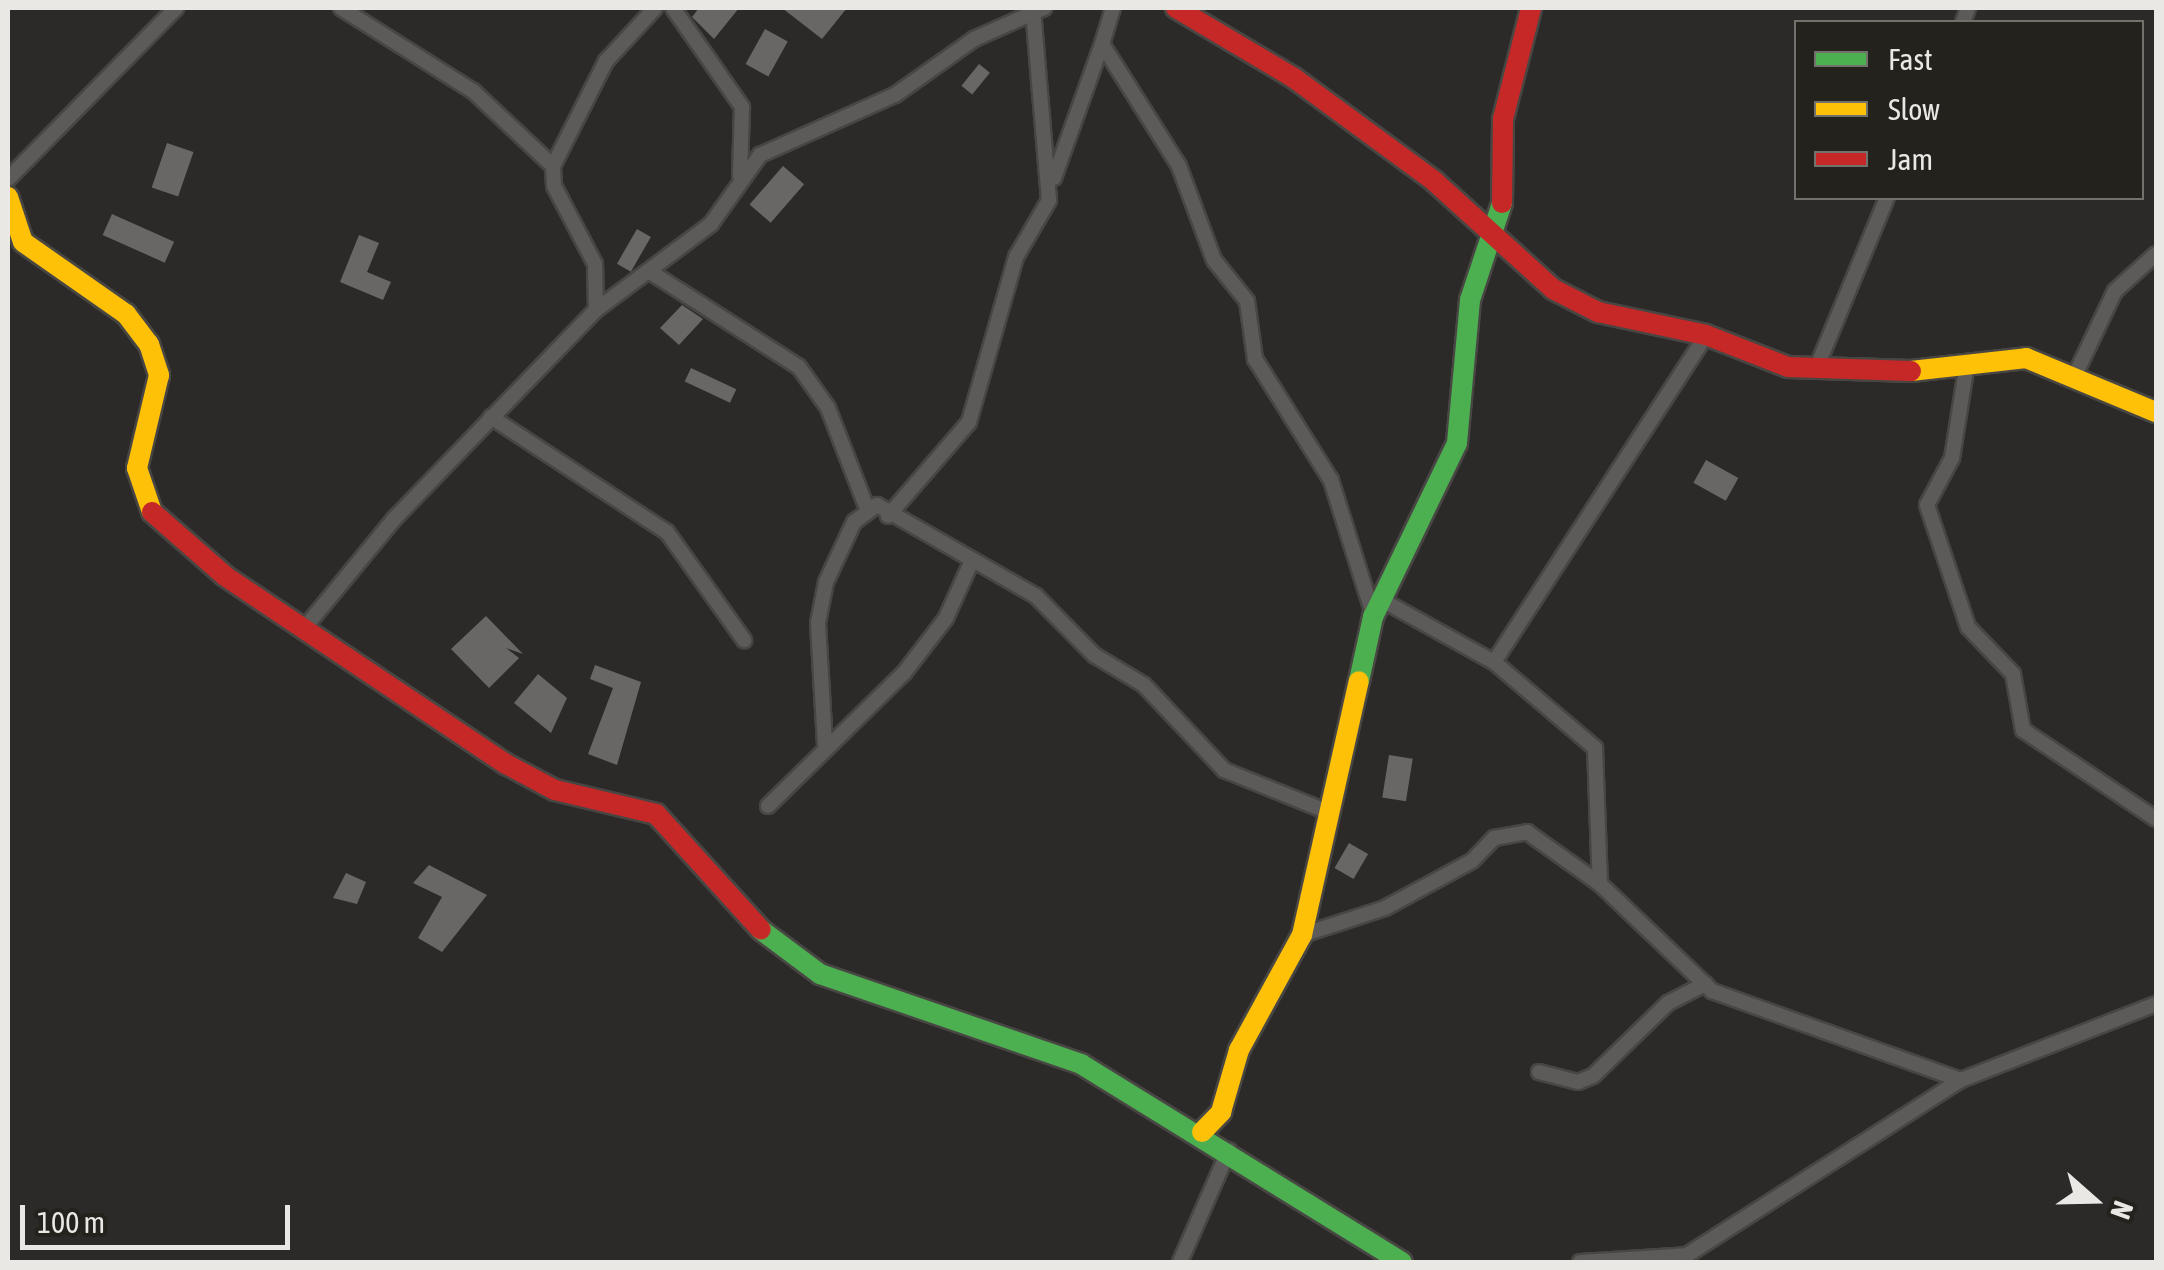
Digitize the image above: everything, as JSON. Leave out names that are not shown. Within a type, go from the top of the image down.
[{"type":"street","points":[[8,180],[176,8]]},
{"type":"street","points":[[341,8],[473,91],[552,166]]},
{"type":"street","points":[[596,310],[595,264],[554,186],[552,166],[606,61],[655,8]]},
{"type":"street","points":[[672,8],[742,107],[740,176]]},
{"type":"street","points":[[888,516],[969,422],[992,324],[1054,178],[1113,8]]},
{"type":"street","points":[[1176,8],[1294,78],[1493,235],[1552,289],[1598,312],[1706,335],[1816,369],[1966,370],[2013,357],[2076,373],[2156,412]]},
{"type":"street","points":[[1202,1132],[1222,1112],[1239,1050],[1302,935],[1378,609],[1457,443],[1470,300],[1502,215],[1503,118],[1531,8]]},
{"type":"street","points":[[307,625],[491,417],[596,310],[652,273],[711,224],[740,176],[770,148],[895,95],[974,39],[1037,9],[1054,178]]},
{"type":"street","points":[[1102,44],[1179,166],[1214,260],[1247,301],[1256,358],[1331,480],[1378,609],[1494,662],[1596,748],[1600,884]]},
{"type":"street","points":[[8,197],[23,242],[126,314],[149,344],[158,390],[137,468],[156,521],[506,764],[555,790],[656,814],[754,925],[820,974],[1082,1064],[1202,1132],[1402,1262]]},
{"type":"street","points":[[1816,369],[1886,200]]},
{"type":"street","points":[[2076,373],[2115,291],[2156,254]]},
{"type":"street","points":[[652,273],[798,367],[828,408],[866,506],[970,566],[1036,596],[1094,655],[1144,685],[1224,770],[1328,812]]},
{"type":"street","points":[[1494,662],[1706,335]]},
{"type":"street","points":[[1966,370],[1952,458],[1927,505],[1968,628],[2013,674],[2022,730],[2156,819]]},
{"type":"street","points":[[491,417],[667,532],[744,640]]},
{"type":"street","points":[[825,744],[818,623],[833,559],[866,506]]},
{"type":"street","points":[[768,806],[825,744],[904,673],[946,618],[970,566]]},
{"type":"street","points":[[1302,935],[1385,908],[1514,830],[1600,884],[1705,984],[1730,1001],[1961,1080]]},
{"type":"street","points":[[1539,1072],[1578,1082],[1592,1076],[1668,1003],[1705,984]]},
{"type":"street","points":[[1580,1262],[1693,1259],[1961,1080],[2156,1004]]},
{"type":"street","points":[[1180,1262],[1230,1150]]},
{"type":"building","points":[[699,8],[739,8],[714,39],[692,17]]},
{"type":"building","points":[[782,8],[847,8],[822,39]]},
{"type":"building","points":[[765,29],[788,42],[768,77],[746,64]]},
{"type":"building","points":[[979,64],[990,73],[972,95],[961,86]]},
{"type":"building","points":[[167,143],[193,152],[178,197],[152,187]]},
{"type":"building","points":[[783,166],[804,184],[771,223],[750,204]]},
{"type":"building","points":[[112,214],[174,242],[165,263],[103,235]]},
{"type":"building","points":[[637,229],[651,237],[631,272],[617,264]]},
{"type":"building","points":[[359,235],[379,243],[367,272],[391,282],[383,300],[340,282]]},
{"type":"building","points":[[682,305],[703,319],[679,345],[660,328]]},
{"type":"building","points":[[691,368],[736,389],[730,403],[685,382]]},
{"type":"building","points":[[1706,460],[1738,478],[1726,501],[1693,483]]},
{"type":"building","points":[[486,616],[523,654],[506,648],[519,658],[489,688],[451,649]]},
{"type":"building","points":[[595,665],[641,682],[617,765],[588,754],[613,688],[590,679]]},
{"type":"building","points":[[538,674],[567,698],[551,733],[514,703]]},
{"type":"building","points":[[1389,755],[1413,759],[1406,801],[1382,797]]},
{"type":"building","points":[[1349,843],[1368,854],[1354,879],[1334,868]]},
{"type":"building","points":[[429,865],[487,895],[442,952],[418,938],[442,897],[413,883]]},
{"type":"building","points":[[346,873],[366,882],[357,904],[333,898]]},
{"type":"traffic: fast","points":[[1359,681],[1373,617],[1457,443],[1470,300],[1502,203]]},
{"type":"traffic: fast","points":[[761,930],[820,974],[1081,1064],[1402,1262]]},
{"type":"traffic: slow","points":[[8,197],[23,242],[126,314],[149,344],[159,375],[137,468],[152,512]]},
{"type":"traffic: slow","points":[[1911,371],[2026,358],[2156,412]]},
{"type":"traffic: slow","points":[[1202,1132],[1221,1112],[1239,1050],[1302,935],[1359,681]]},
{"type":"traffic: jam","points":[[1176,8],[1294,78],[1434,181],[1553,289],[1598,312],[1706,335],[1788,367],[1911,371]]},
{"type":"traffic: jam","points":[[1502,203],[1503,119],[1531,8]]},
{"type":"traffic: jam","points":[[152,512],[225,576],[506,764],[555,790],[656,814],[761,930]]}]
